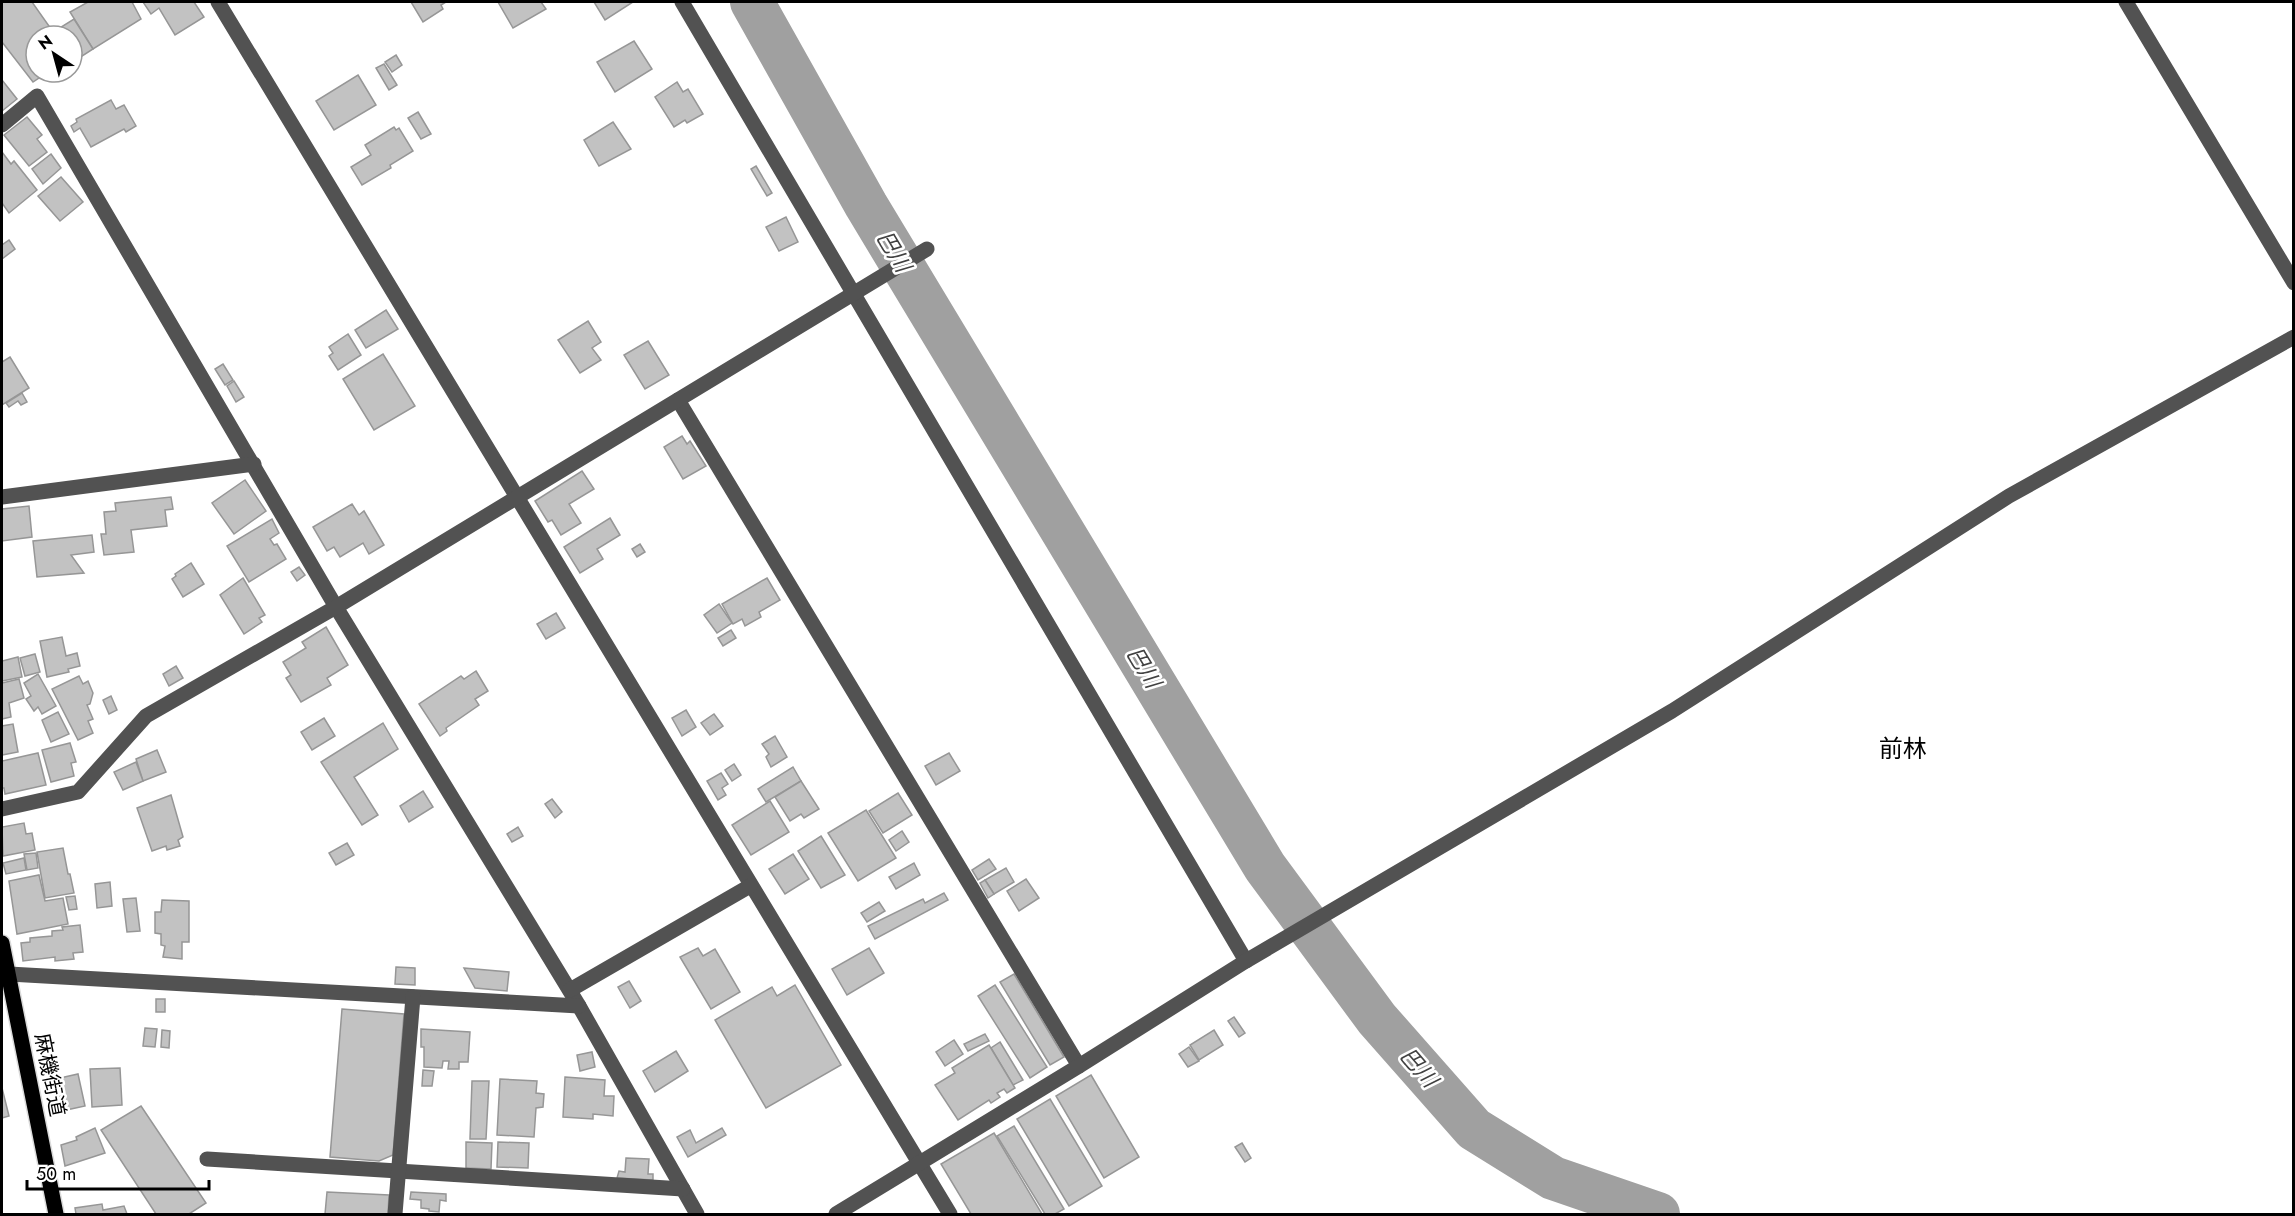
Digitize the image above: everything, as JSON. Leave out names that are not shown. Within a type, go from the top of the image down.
[{"type":"main road","name":"麻機街道","points":[[2,943],[56,1215]]},
{"type":"street","points":[[218,2],[950,1215]]},
{"type":"street","points":[[682,2],[1246,961]]},
{"type":"street","points":[[2126,2],[2294,284]]},
{"type":"street","points":[[2,125],[37,96],[336,607],[570,990],[697,1215]]},
{"type":"street","points":[[2,809],[78,792],[147,716],[336,607],[927,249]]},
{"type":"street","points":[[836,1215],[1246,961],[1672,711],[2009,496],[2294,337]]},
{"type":"street","points":[[678,400],[1079,1066]]},
{"type":"street","points":[[2,497],[254,464]]},
{"type":"street","points":[[570,990],[750,886]]},
{"type":"street","points":[[9,974],[579,1006]]},
{"type":"street","points":[[395,1215],[413,997]]},
{"type":"street","points":[[207,1159],[683,1189]]},
{"type":"building","points":[[2,2],[32,2],[48,24],[24,24],[24,70],[2,42]]},
{"type":"building","points":[[88,2],[132,2],[141,19],[93,49],[84,35],[84,24],[77,24],[70,12]]},
{"type":"building","points":[[143,2],[194,2],[204,17],[175,35],[159,8],[151,14]]},
{"type":"building","points":[[411,2],[446,2],[441,5],[443,9],[423,22]]},
{"type":"building","points":[[498,2],[541,2],[546,9],[513,28]]},
{"type":"building","points":[[594,2],[633,2],[605,20]]},
{"type":"building","points":[[74,19],[77,24],[66,24]]},
{"type":"building","points":[[84,35],[93,49],[84,55]]},
{"type":"building","points":[[634,41],[652,69],[615,92],[597,62]]},
{"type":"building","points":[[396,55],[402,65],[392,72],[385,62]]},
{"type":"building","points":[[384,64],[397,85],[389,90],[376,68]]},
{"type":"building","points":[[358,75],[376,105],[334,130],[316,101]]},
{"type":"building","points":[[2,80],[17,99],[2,111]]},
{"type":"building","points":[[677,82],[683,92],[688,89],[703,114],[687,123],[685,120],[674,127],[655,97]]},
{"type":"building","points":[[111,100],[116,109],[124,105],[136,126],[126,132],[124,129],[91,147],[80,128],[74,132],[71,126],[77,122],[76,119]]},
{"type":"building","points":[[418,112],[431,134],[421,139],[408,118]]},
{"type":"building","points":[[27,117],[42,135],[37,139],[47,152],[29,166],[4,135]]},
{"type":"building","points":[[613,122],[631,149],[599,166],[584,140]]},
{"type":"building","points":[[394,127],[396,130],[399,128],[413,151],[390,165],[391,168],[362,185],[351,167],[371,155],[365,145]]},
{"type":"building","points":[[2,152],[11,164],[14,161],[37,190],[9,213],[2,203]]},
{"type":"building","points":[[51,154],[61,168],[43,184],[32,169]]},
{"type":"building","points":[[756,166],[772,193],[767,196],[751,169]]},
{"type":"building","points":[[61,177],[83,202],[60,221],[38,196]]},
{"type":"building","points":[[786,217],[798,242],[779,251],[766,227]]},
{"type":"building","points":[[9,240],[15,249],[2,259],[2,245]]},
{"type":"building","points":[[386,310],[398,329],[366,348],[355,330]]},
{"type":"building","points":[[588,321],[601,342],[592,348],[601,360],[580,373],[558,340]]},
{"type":"building","points":[[348,334],[361,355],[338,370],[329,356],[333,353],[329,347]]},
{"type":"building","points":[[648,341],[669,375],[645,389],[624,355]]},
{"type":"building","points":[[383,354],[415,406],[374,430],[343,379]]},
{"type":"building","points":[[10,357],[29,388],[2,405],[2,362]]},
{"type":"building","points":[[223,364],[233,380],[225,385],[215,369]]},
{"type":"building","points":[[234,381],[244,397],[236,402],[227,386]]},
{"type":"building","points":[[22,393],[27,402],[21,405],[18,401],[9,407],[6,403]]},
{"type":"building","points":[[682,436],[687,444],[690,441],[706,466],[683,479],[664,447]]},
{"type":"building","points":[[582,471],[594,489],[569,504],[581,523],[561,535],[552,520],[548,522],[535,501]]},
{"type":"building","points":[[245,480],[266,511],[234,534],[212,503]]},
{"type":"building","points":[[171,497],[173,509],[165,510],[167,526],[131,530],[134,552],[104,555],[101,534],[106,534],[104,512],[116,511],[115,503]]},
{"type":"building","points":[[352,504],[359,515],[364,511],[384,545],[369,554],[363,543],[340,557],[334,547],[327,551],[313,527]]},
{"type":"building","points":[[29,506],[32,537],[2,541],[2,509]]},
{"type":"building","points":[[610,518],[620,535],[597,549],[603,559],[580,573],[564,547]]},
{"type":"building","points":[[272,519],[279,533],[270,539],[274,545],[277,544],[286,559],[249,582],[227,546]]},
{"type":"building","points":[[92,535],[94,552],[71,555],[84,573],[37,577],[33,541]]},
{"type":"building","points":[[640,544],[645,552],[637,557],[632,549]]},
{"type":"building","points":[[191,563],[204,584],[183,597],[172,579],[176,576],[175,574]]},
{"type":"building","points":[[299,567],[305,575],[297,581],[291,572]]},
{"type":"building","points":[[243,578],[265,615],[259,618],[262,622],[244,634],[220,595]]},
{"type":"building","points":[[767,578],[780,600],[759,612],[761,617],[745,626],[742,619],[733,624],[722,604]]},
{"type":"building","points":[[719,604],[732,623],[717,633],[704,615]]},
{"type":"building","points":[[556,613],[565,628],[546,639],[537,624]]},
{"type":"building","points":[[326,627],[348,665],[327,678],[331,685],[301,702],[286,678],[291,675],[283,662],[306,648],[302,642]]},
{"type":"building","points":[[731,630],[736,638],[723,646],[718,638]]},
{"type":"building","points":[[62,637],[66,656],[77,653],[80,666],[68,669],[69,672],[47,677],[40,641]]},
{"type":"building","points":[[35,654],[40,672],[25,676],[20,658]]},
{"type":"building","points":[[18,657],[22,677],[2,681],[2,661]]},
{"type":"building","points":[[176,666],[183,678],[169,686],[163,674]]},
{"type":"building","points":[[476,671],[488,691],[475,699],[479,705],[446,728],[447,731],[440,736],[419,704],[461,676],[464,679]]},
{"type":"building","points":[[38,674],[56,706],[42,714],[38,707],[34,711],[26,699],[31,696],[24,683]]},
{"type":"building","points":[[79,676],[83,684],[88,681],[93,693],[90,704],[87,705],[93,719],[88,721],[93,733],[78,740],[52,689]]},
{"type":"building","points":[[19,679],[24,698],[9,703],[11,717],[2,719],[2,683]]},
{"type":"building","points":[[111,696],[117,710],[109,714],[103,700]]},
{"type":"building","points":[[686,710],[696,727],[682,736],[672,718]]},
{"type":"building","points":[[58,712],[69,734],[51,742],[42,720]]},
{"type":"building","points":[[714,714],[723,726],[710,735],[701,723]]},
{"type":"building","points":[[324,718],[335,736],[312,750],[301,732]]},
{"type":"building","points":[[383,723],[398,749],[354,777],[378,815],[362,825],[321,762]]},
{"type":"building","points":[[13,724],[18,752],[2,755],[2,726]]},
{"type":"building","points":[[775,736],[787,757],[771,767],[766,757],[769,754],[762,744]]},
{"type":"building","points":[[70,743],[76,762],[71,763],[74,776],[51,782],[42,750]]},
{"type":"building","points":[[157,750],[166,772],[143,781],[136,759]]},
{"type":"building","points":[[38,753],[46,785],[5,794],[2,788],[2,761]]},
{"type":"building","points":[[949,753],[960,771],[936,785],[925,766]]},
{"type":"building","points":[[136,762],[143,781],[123,790],[114,772]]},
{"type":"building","points":[[734,764],[741,775],[732,781],[725,770]]},
{"type":"building","points":[[793,767],[801,781],[766,802],[758,789]]},
{"type":"building","points":[[721,773],[728,784],[722,788],[726,795],[718,800],[707,781]]},
{"type":"building","points":[[801,781],[819,809],[804,818],[801,814],[790,821],[775,797]]},
{"type":"building","points":[[423,791],[433,807],[409,822],[400,806]]},
{"type":"building","points":[[898,793],[912,815],[883,833],[869,811]]},
{"type":"building","points":[[171,795],[183,837],[178,840],[180,846],[167,850],[166,846],[152,851],[137,808]]},
{"type":"building","points":[[552,799],[562,812],[555,818],[545,804]]},
{"type":"building","points":[[770,801],[789,832],[751,855],[732,825]]},
{"type":"building","points":[[866,810],[896,858],[858,881],[828,833]]},
{"type":"building","points":[[24,823],[26,834],[32,833],[35,850],[3,856],[2,827]]},
{"type":"building","points":[[518,827],[523,836],[512,842],[507,834]]},
{"type":"building","points":[[902,831],[909,842],[896,851],[889,840]]},
{"type":"building","points":[[821,836],[845,875],[821,888],[798,851]]},
{"type":"building","points":[[347,843],[354,855],[336,865],[329,853]]},
{"type":"building","points":[[63,848],[74,893],[45,898],[37,852]]},
{"type":"building","points":[[36,853],[38,868],[27,870],[24,854]]},
{"type":"building","points":[[793,854],[809,879],[785,894],[769,869]]},
{"type":"building","points":[[24,858],[26,870],[6,874],[3,863]]},
{"type":"building","points":[[989,859],[996,869],[978,880],[972,870]]},
{"type":"building","points":[[914,863],[920,875],[896,889],[889,877]]},
{"type":"building","points":[[1006,868],[1014,882],[994,894],[985,880]]},
{"type":"building","points":[[39,875],[45,901],[63,898],[68,924],[17,934],[9,881]]},
{"type":"building","points":[[1026,879],[1039,898],[1019,911],[1007,891]]},
{"type":"building","points":[[985,880],[994,894],[988,898],[980,883]]},
{"type":"building","points":[[110,882],[112,906],[97,908],[95,884]]},
{"type":"building","points":[[944,893],[948,900],[875,939],[868,926],[923,899],[925,903]]},
{"type":"building","points":[[75,896],[77,909],[69,910],[66,897]]},
{"type":"building","points":[[136,898],[140,931],[127,932],[123,899]]},
{"type":"building","points":[[162,900],[189,901],[189,942],[182,942],[182,959],[163,957],[165,946],[161,945],[161,934],[155,933],[155,912],[161,912]]},
{"type":"building","points":[[879,902],[885,911],[867,922],[861,913]]},
{"type":"building","points":[[80,925],[83,952],[73,953],[74,959],[55,961],[55,957],[23,961],[21,943],[30,942],[30,938],[52,936],[52,931],[63,930],[62,927]]},
{"type":"building","points":[[698,948],[703,956],[715,949],[740,992],[711,1009],[680,957]]},
{"type":"building","points":[[869,948],[884,973],[847,995],[832,969]]},
{"type":"building","points":[[396,967],[415,968],[415,985],[395,984]]},
{"type":"building","points":[[464,968],[509,972],[507,991],[475,988]]},
{"type":"building","points":[[1014,974],[1064,1057],[1050,1065],[1000,982]]},
{"type":"building","points":[[629,981],[641,1001],[630,1008],[618,987]]},
{"type":"building","points":[[795,985],[841,1065],[766,1108],[715,1020],[772,987],[777,996]]},
{"type":"building","points":[[995,985],[1047,1067],[1030,1078],[978,996]]},
{"type":"building","points":[[156,999],[165,999],[165,1012],[156,1012]]},
{"type":"building","points":[[342,1009],[404,1014],[393,1155],[379,1161],[330,1157]]},
{"type":"building","points":[[1234,1017],[1245,1033],[1239,1037],[1228,1021]]},
{"type":"building","points":[[145,1028],[157,1029],[155,1047],[143,1046]]},
{"type":"building","points":[[421,1029],[470,1032],[468,1062],[459,1062],[459,1069],[448,1069],[449,1061],[443,1061],[442,1068],[424,1067]]},
{"type":"building","points":[[162,1030],[170,1031],[169,1048],[161,1047]]},
{"type":"building","points":[[1214,1030],[1223,1045],[1199,1060],[1190,1045]]},
{"type":"building","points":[[985,1034],[989,1041],[968,1051],[964,1044]]},
{"type":"building","points":[[954,1040],[963,1054],[945,1066],[936,1052]]},
{"type":"building","points":[[1000,1042],[1023,1080],[1013,1085],[991,1048]]},
{"type":"building","points":[[989,1045],[1015,1088],[1007,1093],[1004,1089],[997,1093],[1000,1097],[991,1103],[989,1100],[958,1120],[935,1085],[955,1073],[952,1068]]},
{"type":"building","points":[[1189,1047],[1199,1061],[1188,1067],[1179,1054]]},
{"type":"building","points":[[676,1051],[688,1071],[655,1092],[643,1071]]},
{"type":"building","points":[[592,1052],[595,1067],[580,1071],[577,1055]]},
{"type":"building","points":[[120,1068],[122,1105],[92,1107],[90,1069]]},
{"type":"building","points":[[423,1070],[434,1071],[432,1086],[422,1086]]},
{"type":"building","points":[[78,1074],[85,1106],[57,1112],[51,1080]]},
{"type":"building","points":[[1091,1075],[1139,1157],[1104,1178],[1056,1096]]},
{"type":"building","points":[[565,1077],[605,1080],[604,1096],[614,1096],[613,1116],[593,1114],[593,1119],[563,1117]]},
{"type":"building","points":[[500,1079],[537,1081],[536,1093],[544,1094],[543,1107],[536,1108],[534,1137],[497,1135]]},
{"type":"building","points":[[472,1081],[489,1081],[486,1139],[470,1139]]},
{"type":"building","points":[[2,1088],[9,1116],[2,1118]]},
{"type":"building","points":[[1050,1099],[1102,1186],[1069,1206],[1017,1119]]},
{"type":"building","points":[[141,1106],[206,1203],[189,1214],[156,1214],[101,1130]]},
{"type":"building","points":[[1014,1126],[1064,1209],[1055,1214],[1045,1214],[997,1136]]},
{"type":"building","points":[[95,1128],[105,1153],[65,1166],[61,1145],[77,1140],[76,1137]]},
{"type":"building","points":[[722,1128],[726,1135],[688,1157],[677,1137],[690,1130],[696,1143]]},
{"type":"building","points":[[994,1133],[1042,1214],[971,1214],[941,1164]]},
{"type":"building","points":[[466,1142],[492,1143],[491,1169],[466,1168]]},
{"type":"building","points":[[498,1142],[529,1143],[528,1168],[497,1167]]},
{"type":"building","points":[[1242,1143],[1251,1158],[1245,1162],[1235,1147]]},
{"type":"building","points":[[626,1158],[649,1159],[648,1174],[653,1174],[653,1180],[617,1178],[619,1171],[625,1172]]},
{"type":"building","points":[[327,1192],[389,1195],[388,1214],[325,1214]]},
{"type":"building","points":[[411,1192],[446,1194],[446,1201],[440,1200],[439,1212],[429,1211],[429,1209],[421,1208],[421,1200],[410,1199]]},
{"type":"building","points":[[102,1204],[103,1210],[124,1206],[127,1214],[76,1214],[75,1208]]},
{"type":"waterway","name":"巴川","points":[[752,2],[866,205],[1265,867],[1377,1019],[1474,1129],[1553,1178],[1658,1214]]},
{"type":"district","name":"前林","points":[[1903,748]]}]
